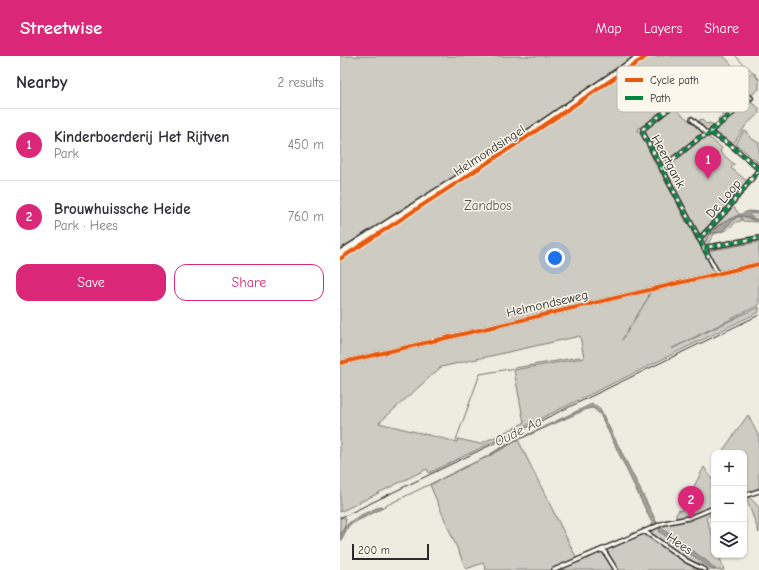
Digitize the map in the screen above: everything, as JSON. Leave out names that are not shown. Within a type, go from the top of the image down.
[{"type":"main road","name":"Helmondsingel","points":[[625,66],[640,56]]},
{"type":"main road","name":"Helmondsingel","points":[[340,253],[522,137],[617,72]]},
{"type":"street","name":"Heertgank","points":[[664,112],[643,129],[643,133],[699,239]]},
{"type":"street","name":"Heertgank","points":[[709,134],[734,112]]},
{"type":"street","points":[[692,119],[709,134],[732,146],[759,168]]},
{"type":"street","points":[[662,168],[699,138],[709,134]]},
{"type":"street","name":"De Loop","points":[[699,239],[725,212],[759,168]]},
{"type":"street","points":[[755,175],[759,179]]},
{"type":"street","points":[[704,250],[708,247],[759,238]]},
{"type":"street","points":[[699,239],[718,274]]},
{"type":"street","name":"Helmondseweg","points":[[340,362],[759,264]]},
{"type":"street","points":[[747,495],[759,491]]},
{"type":"street","name":"Hees","points":[[554,570],[664,523],[690,518],[711,509]]},
{"type":"street","name":"Hees","points":[[644,531],[687,561],[705,570]]},
{"type":"street","points":[[603,549],[616,570]]},
{"type":"green space","name":"Zandbos","points":[[340,56],[724,56],[733,66],[617,66],[617,112],[660,112],[656,115],[657,116],[638,129],[639,132],[642,134],[650,148],[648,149],[657,167],[659,166],[660,173],[662,171],[665,176],[663,177],[672,194],[674,194],[686,222],[688,221],[693,229],[691,230],[696,240],[698,240],[707,251],[759,242],[759,305],[671,349],[759,307],[759,312],[429,473],[427,469],[340,512]],"holes":[[[580,336],[584,358],[514,370],[524,423],[480,444],[458,439],[457,442],[379,423],[441,367]]]},
{"type":"green space","name":"Zandbos","points":[[752,72],[759,80],[759,89],[750,96],[749,75]]},
{"type":"green space","points":[[749,101],[759,108],[759,113],[746,125],[734,143],[731,144],[712,132],[736,112],[749,112]]},
{"type":"green space","points":[[667,112],[679,112],[704,133],[662,165],[644,130]]},
{"type":"green space","points":[[726,112],[733,112],[719,123],[718,119]]},
{"type":"green space","points":[[701,119],[706,124],[711,123],[714,127],[707,132],[696,123]]},
{"type":"green space","points":[[744,131],[750,135],[749,137],[759,143],[759,164],[736,144]]},
{"type":"green space","points":[[706,135],[722,148],[720,152],[734,164],[731,168],[748,182],[725,211],[702,236],[699,236],[664,168]]},
{"type":"green space","points":[[732,205],[740,215],[717,227],[709,234],[707,238],[712,233],[720,232],[737,217],[741,216],[741,221],[736,222],[727,230],[714,234],[707,245],[704,246],[701,240],[702,237],[719,221]]},
{"type":"green space","points":[[751,213],[759,213],[759,222],[743,221],[741,216],[753,220],[749,215]]},
{"type":"green space","points":[[748,415],[759,437],[759,488],[747,493],[747,450],[723,450]]},
{"type":"green space","points":[[518,440],[577,559],[676,521],[676,514],[679,510],[681,511],[684,506],[704,467],[711,478],[711,514],[706,518],[711,532],[711,558],[720,558],[724,570],[486,570],[483,563],[466,569],[430,485]]},
{"type":"green space","points":[[747,497],[749,497],[759,507],[759,533]]},
{"type":"green space","points":[[340,516],[346,519],[345,526],[340,536]]},
{"type":"shaded area","points":[[749,211],[759,212],[751,213],[749,215],[754,219],[759,220],[754,220],[744,216],[737,217],[721,232],[710,235],[717,227],[736,216]]},
{"type":"shaded area","points":[[592,404],[597,406],[601,411],[657,523],[653,525],[600,414],[593,408],[587,409],[518,440],[486,457],[503,446]]},
{"type":"shaded area","points":[[381,506],[383,508],[349,525],[340,542],[341,534],[349,523],[361,515]]},
{"type":"shaded area","points":[[661,528],[708,562],[716,570],[713,570],[660,532],[659,529]]},
{"type":"waterway","points":[[736,56],[745,66]]},
{"type":"waterway","points":[[754,73],[759,79]]},
{"type":"waterway","points":[[622,340],[648,298],[650,291]]},
{"type":"waterway","points":[[456,440],[480,374],[580,357]]},
{"type":"waterway","name":"Oude Aa","points":[[381,508],[486,457]]},
{"type":"railway","points":[[340,518],[759,315]]},
{"type":"marked path","points":[[749,96],[751,98],[749,100]]},
{"type":"marked path","points":[[665,112],[643,129],[643,133],[709,258]]},
{"type":"marked path","points":[[662,168],[699,138],[711,133],[712,130],[734,112]]},
{"type":"marked path","points":[[711,133],[732,146],[759,169]]},
{"type":"marked path","points":[[699,239],[725,212],[759,168]]},
{"type":"marked path","points":[[704,249],[759,238]]},
{"type":"cycle path","points":[[632,66],[647,56]]},
{"type":"cycle path","points":[[340,259],[518,143],[617,76]]},
{"type":"cycle path","points":[[340,363],[759,264]]},
{"type":"place","name":"Kinderboerderij Het Rijtven","points":[[708,179]]},
{"type":"place","name":"Brouwhuissche Heide","points":[[691,519]]}]
